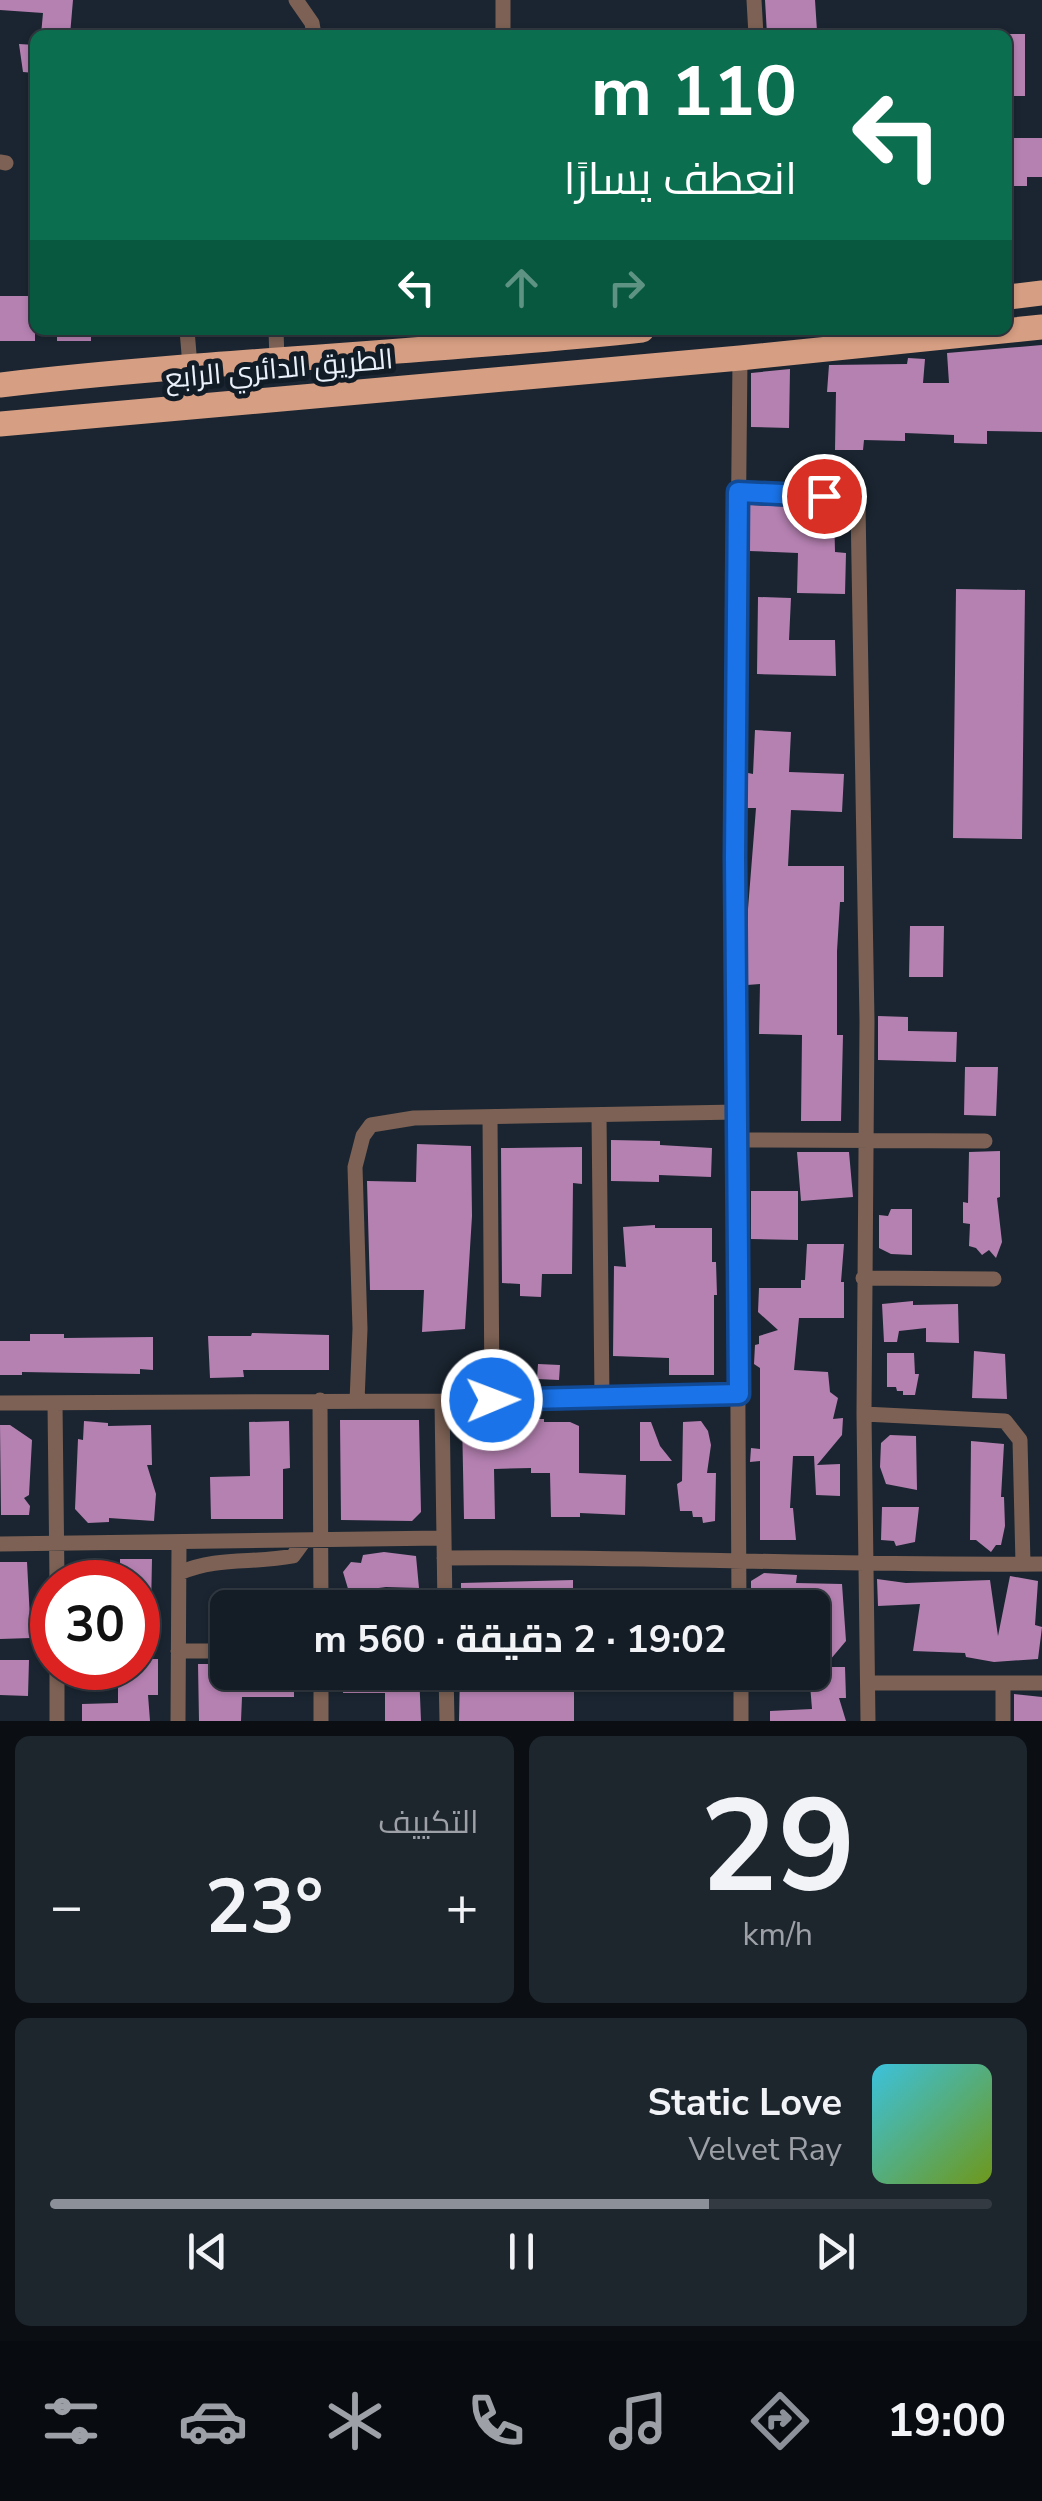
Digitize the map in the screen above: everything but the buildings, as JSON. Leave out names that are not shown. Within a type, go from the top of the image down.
[{"type":"main road","points":[[1012,296],[1042,294]]},
{"type":"main road","name":"الطريق الدائري الرابع","points":[[1012,330],[1042,327]]},
{"type":"main road","name":"الطريق الدائري الرابع","points":[[3,385],[555,335]]},
{"type":"main road","name":"الطريق الدائري الرابع","points":[[4,424],[964,335]]},
{"type":"main road","points":[[3,385],[4,424]]},
{"type":"street","points":[[296,0],[313,30]]},
{"type":"street","points":[[503,0],[503,30]]},
{"type":"street","points":[[754,0],[756,30]]},
{"type":"street","points":[[187,335],[190,366]]},
{"type":"street","points":[[276,335],[277,360]]},
{"type":"street","points":[[739,1590],[735,857],[740,358]]},
{"type":"street","points":[[738,492],[850,499],[858,506],[868,1721]]},
{"type":"street","points":[[358,1400],[355,1167],[363,1136],[371,1125],[389,1120],[737,1112]]},
{"type":"street","points":[[600,1115],[602,1398]]},
{"type":"street","points":[[490,1117],[492,1400]]},
{"type":"street","points":[[737,1140],[985,1140]]},
{"type":"street","points":[[864,1278],[994,1279]]},
{"type":"street","points":[[0,1403],[442,1401],[739,1394]]},
{"type":"street","points":[[319,1590],[312,1541],[320,1400]]},
{"type":"street","points":[[442,1401],[445,1590]]},
{"type":"street","points":[[56,1403],[56,1560]]},
{"type":"street","points":[[864,1414],[1005,1421],[1020,1440],[1023,1564]]},
{"type":"street","points":[[0,1544],[442,1538]]},
{"type":"street","points":[[179,1574],[219,1560],[293,1556],[312,1541]]},
{"type":"street","points":[[178,1721],[179,1544]]},
{"type":"street","points":[[444,1558],[1042,1564]]},
{"type":"street","points":[[178,1651],[210,1651]]},
{"type":"street","points":[[1003,1683],[1003,1721]]},
{"type":"street","points":[[868,1684],[1042,1683]]},
{"type":"street","points":[[57,1690],[58,1721]]},
{"type":"street","points":[[321,1690],[321,1721]]},
{"type":"street","points":[[446,1690],[447,1721]]},
{"type":"street","points":[[741,1690],[742,1721]]},
{"type":"route","points":[[492,1400],[739,1394],[735,857],[738,492],[824,496]]}]
